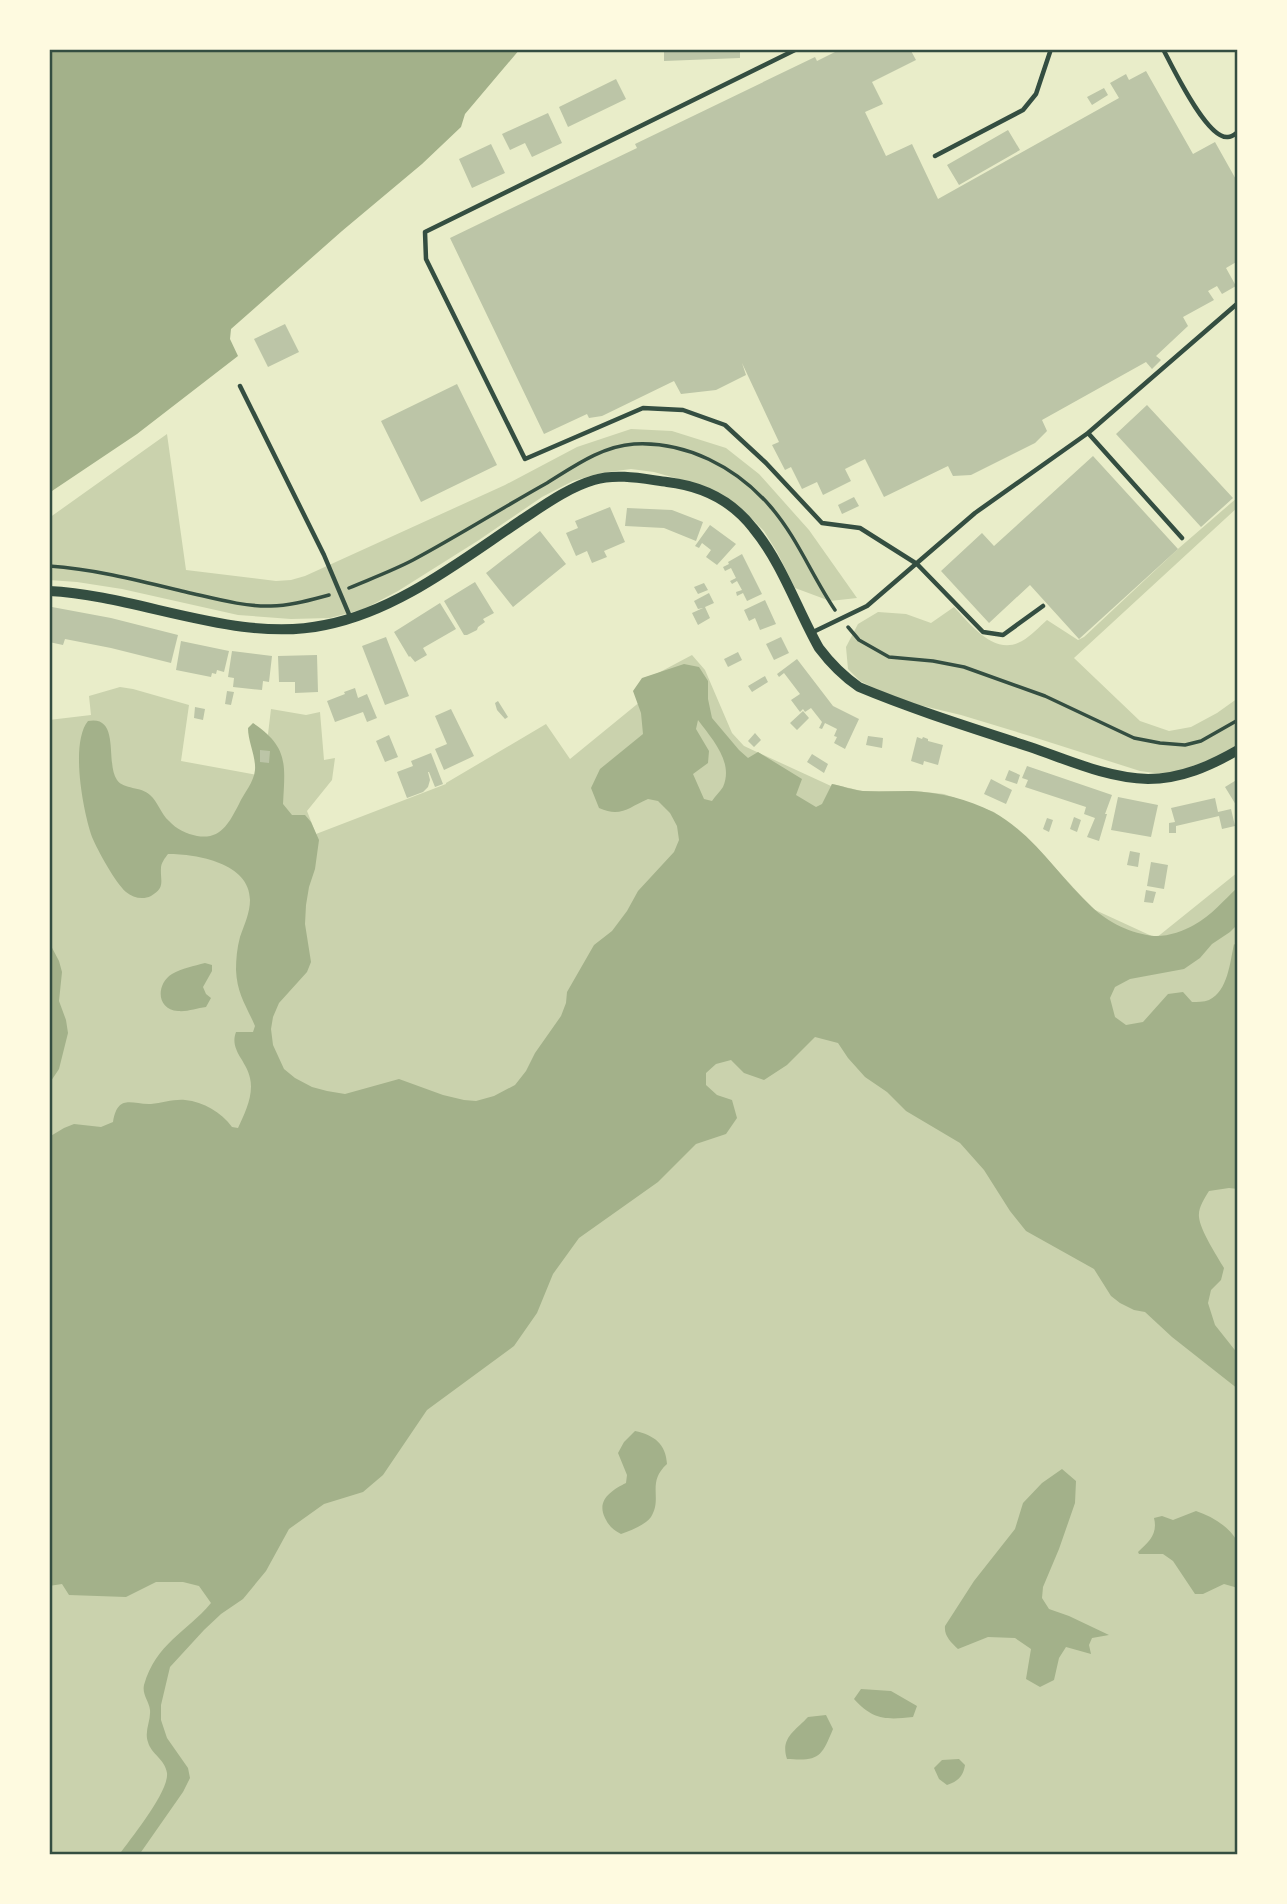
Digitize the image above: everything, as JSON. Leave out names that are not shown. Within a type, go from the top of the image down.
[{"type":"street","points":[[49,591],[78,592],[241,626],[288,630],[322,626],[351,620],[409,593],[575,488],[595,480],[615,478],[674,483],[712,494],[740,513],[764,542],[810,633],[830,663],[859,687],[961,725],[1112,774],[1149,779],[1168,777],[1196,771],[1238,750]]},
{"type":"lane","points":[[797,49],[425,232],[426,259],[525,459],[643,408],[683,410],[725,425],[822,523],[860,528],[917,564],[983,632],[1003,635],[1043,606]]},
{"type":"lane","points":[[935,156],[1024,110],[1037,94],[1051,49]]},
{"type":"lane","points":[[1163,49],[1203,120],[1222,136],[1228,137],[1238,132]]},
{"type":"lane","points":[[810,633],[867,606],[975,513],[1088,433],[1238,303]]},
{"type":"lane","points":[[240,386],[341,592],[351,620]]},
{"type":"lane","points":[[1088,433],[1182,538]]},
{"type":"path","points":[[49,566],[69,567],[223,600],[270,606],[303,602],[341,592],[412,561],[593,456],[632,444],[672,446],[714,461],[741,478],[770,506],[805,558],[840,619],[859,640],[889,657],[964,667],[1045,696],[1135,738],[1160,743],[1185,745],[1201,741],[1238,720]]},
{"type":"shaded area","points":[[49,49],[520,49],[465,114],[461,127],[231,329],[230,339],[238,356],[137,434],[49,493]]},
{"type":"shaded area","points":[[631,429],[672,431],[726,448],[759,474],[809,530],[857,598],[830,601],[795,588],[764,531],[743,510],[693,483],[654,472],[631,469],[601,473],[573,481],[542,497],[398,591],[364,609],[330,618],[291,619],[238,615],[122,589],[49,580],[49,518],[167,434],[186,570],[276,581],[305,576],[505,485],[577,447]]},
{"type":"shaded area","points":[[1238,497],[1238,507],[1074,658],[1140,721],[1169,731],[1191,727],[1238,698],[1238,745],[1222,755],[1169,775],[1140,771],[961,715],[915,704],[860,681],[848,669],[846,647],[858,624],[878,612],[906,614],[931,623],[954,607],[984,636],[1002,645],[1022,641],[1047,620],[1078,640]]},
{"type":"shaded area","points":[[692,655],[705,670],[732,733],[744,746],[831,786],[832,784],[862,791],[944,794],[994,812],[1037,848],[1093,909],[1156,938],[1238,872],[1238,1855],[49,1855],[49,720],[91,715],[89,696],[120,687],[133,689],[189,705],[181,761],[263,776],[271,709],[306,715],[320,712],[324,760],[335,758],[332,780],[307,811],[316,834],[446,784],[546,724],[570,759],[652,692],[645,680]]},
{"type":"shaded area","points":[[684,664],[699,667],[708,681],[712,718],[748,758],[758,752],[802,779],[796,795],[816,807],[822,804],[832,784],[863,791],[932,793],[974,803],[993,812],[1008,821],[1034,844],[1098,912],[1129,930],[1159,936],[1185,929],[1206,917],[1238,887],[1238,924],[1230,932],[1184,969],[1130,979],[1115,987],[1110,998],[1115,1017],[1126,1025],[1143,1022],[1168,994],[1183,992],[1192,1002],[1209,1000],[1224,983],[1234,944],[1238,947],[1238,1189],[1209,1191],[1199,1214],[1206,1236],[1224,1268],[1221,1280],[1211,1290],[1208,1303],[1215,1325],[1238,1354],[1238,1389],[1145,1312],[1134,1310],[1111,1296],[1094,1269],[1026,1231],[984,1170],[960,1143],[906,1111],[887,1092],[865,1077],[838,1043],[815,1037],[787,1065],[764,1080],[744,1073],[731,1060],[716,1064],[706,1073],[706,1085],[717,1095],[732,1100],[737,1118],[726,1134],[696,1144],[658,1182],[579,1238],[553,1274],[537,1313],[514,1346],[427,1410],[383,1475],[363,1492],[324,1504],[289,1529],[266,1571],[243,1599],[221,1614],[170,1667],[161,1705],[161,1720],[167,1738],[188,1768],[190,1778],[139,1855],[119,1855],[148,1815],[166,1781],[166,1768],[147,1738],[150,1710],[144,1685],[149,1671],[164,1649],[211,1603],[199,1586],[183,1582],[156,1582],[126,1597],[69,1595],[62,1584],[49,1586],[49,1137],[74,1124],[101,1127],[113,1122],[118,1107],[127,1102],[151,1104],[192,1101],[212,1109],[232,1127],[238,1128],[248,1104],[251,1084],[234,1038],[236,1032],[253,1032],[255,1026],[240,993],[236,970],[239,941],[250,905],[248,887],[232,869],[220,863],[193,856],[168,854],[162,864],[161,884],[156,893],[141,898],[126,892],[102,858],[92,837],[80,778],[80,745],[83,731],[88,721],[98,721],[105,725],[109,733],[117,780],[150,795],[166,818],[178,829],[205,837],[218,833],[228,824],[253,779],[255,765],[248,728],[253,723],[265,732],[279,749],[282,758],[283,804],[292,815],[305,815],[319,840],[306,905],[305,924],[311,962],[307,972],[279,1003],[271,1029],[273,1045],[284,1069],[312,1087],[345,1094],[399,1079],[443,1095],[476,1101],[494,1096],[515,1085],[526,1071],[561,1016],[567,992],[594,945],[612,931],[638,891],[674,852],[679,840],[677,826],[670,813],[658,801],[648,799],[619,812],[607,811],[599,808],[591,788],[600,769],[643,734],[641,713],[633,691],[642,678]],"holes":[[[698,720],[720,751],[726,769],[723,787],[712,801],[704,799],[693,774],[708,763],[709,751],[696,729]]]},
{"type":"shaded area","points":[[49,942],[62,972],[59,1001],[68,1033],[59,1069],[49,1084]]},
{"type":"shaded area","points":[[205,963],[212,965],[212,971],[203,987],[211,998],[206,1007],[181,1011],[166,1006],[162,1001],[161,990],[167,978],[180,970]]},
{"type":"shaded area","points":[[635,1431],[658,1442],[664,1451],[667,1464],[657,1478],[656,1503],[651,1517],[621,1534],[608,1523],[603,1506],[611,1492],[626,1483],[627,1475],[618,1453]]},
{"type":"shaded area","points":[[1062,1469],[1076,1481],[1075,1503],[1043,1587],[1042,1598],[1049,1609],[1109,1635],[1092,1638],[1089,1645],[1091,1654],[1066,1647],[1059,1658],[1054,1680],[1040,1687],[1026,1679],[1031,1649],[1015,1638],[988,1637],[958,1649],[947,1636],[945,1626],[974,1581],[1015,1529],[1023,1503],[1042,1483]]},
{"type":"shaded area","points":[[1196,1511],[1219,1522],[1237,1541],[1238,1588],[1224,1584],[1203,1594],[1195,1594],[1173,1561],[1163,1554],[1139,1554],[1154,1533],[1154,1518],[1162,1516],[1173,1520]]},
{"type":"shaded area","points":[[861,1689],[891,1691],[917,1706],[913,1717],[887,1718],[874,1715],[854,1699]]},
{"type":"shaded area","points":[[826,1715],[833,1729],[822,1752],[812,1758],[787,1759],[787,1740],[794,1731],[808,1717]]},
{"type":"shaded area","points":[[959,1759],[965,1765],[963,1773],[947,1785],[939,1779],[934,1768],[942,1760]]},
{"type":"building","points":[[664,49],[740,49],[740,58],[664,61]]},
{"type":"building","points":[[841,49],[910,49],[916,60],[872,82],[883,104],[865,112],[886,156],[912,144],[938,199],[1119,98],[1110,83],[1126,74],[1129,80],[1146,71],[1193,154],[1215,142],[1238,183],[1238,261],[1226,268],[1236,286],[1222,294],[1217,286],[1208,291],[1214,300],[1183,317],[1188,326],[1156,356],[1161,360],[1152,369],[1146,362],[1042,420],[1047,431],[1035,443],[971,475],[953,476],[948,466],[884,497],[865,459],[845,469],[851,481],[823,495],[817,482],[802,489],[791,467],[785,470],[772,445],[779,442],[742,363],[746,375],[716,390],[681,394],[674,381],[602,416],[589,418],[587,414],[544,434],[450,238],[637,148],[635,144],[815,57],[817,61]]},
{"type":"building","points":[[616,79],[626,99],[568,127],[559,107]]},
{"type":"building","points":[[1104,88],[1108,95],[1092,105],[1087,97]]},
{"type":"building","points":[[548,113],[562,143],[532,157],[525,143],[510,150],[502,134]]},
{"type":"building","points":[[1008,130],[1020,150],[959,185],[947,165]]},
{"type":"building","points":[[491,144],[505,173],[472,188],[459,159]]},
{"type":"building","points":[[285,324],[299,352],[268,367],[254,339]]},
{"type":"building","points":[[457,384],[497,465],[421,502],[381,421]]},
{"type":"building","points":[[1147,405],[1233,498],[1201,527],[1116,434]]},
{"type":"building","points":[[1093,456],[1178,549],[1079,639],[1030,585],[989,623],[941,571],[982,533],[994,546]]},
{"type":"building","points":[[854,497],[859,506],[842,514],[838,505]]},
{"type":"building","points":[[610,507],[625,542],[604,551],[607,557],[592,563],[587,551],[576,556],[566,533],[578,528],[575,521]]},
{"type":"building","points":[[627,508],[672,510],[703,522],[696,541],[664,528],[625,526]]},
{"type":"building","points":[[710,525],[736,544],[717,565],[706,557],[711,550],[702,543],[699,548],[695,546]]},
{"type":"building","points":[[540,531],[566,564],[513,607],[486,573]]},
{"type":"building","points":[[742,554],[762,594],[747,601],[743,593],[737,596],[736,592],[742,590],[737,581],[732,584],[730,581],[736,578],[731,568],[725,571],[723,567]]},
{"type":"building","points":[[475,582],[494,613],[483,619],[485,622],[477,630],[464,635],[444,601]]},
{"type":"building","points":[[704,583],[708,590],[698,594],[694,587]]},
{"type":"building","points":[[709,593],[714,603],[705,607],[710,618],[698,625],[692,613],[703,608],[698,609],[694,601]]},
{"type":"building","points":[[765,600],[776,624],[760,630],[755,618],[749,621],[744,610]]},
{"type":"building","points":[[440,603],[456,629],[423,648],[427,655],[415,662],[394,632]]},
{"type":"building","points":[[52,607],[178,635],[171,663],[65,639],[63,645],[49,642]]},
{"type":"building","points":[[386,637],[409,696],[385,705],[362,646]]},
{"type":"building","points":[[781,637],[789,653],[774,660],[766,644]]},
{"type":"building","points":[[181,641],[229,651],[224,672],[217,670],[211,677],[176,670]]},
{"type":"building","points":[[232,651],[272,656],[269,682],[263,681],[262,690],[233,687],[234,678],[228,677]]},
{"type":"building","points":[[738,652],[742,660],[728,667],[724,659]]},
{"type":"building","points":[[317,655],[318,692],[295,693],[295,682],[279,682],[278,656]]},
{"type":"building","points":[[797,659],[833,706],[859,719],[845,749],[834,743],[837,729],[825,723],[822,729],[819,728],[822,722],[811,708],[800,712],[791,700],[800,694],[784,673],[779,677],[777,674]]},
{"type":"building","points":[[765,676],[768,682],[752,692],[748,686]]},
{"type":"building","points":[[355,688],[358,698],[367,694],[377,718],[367,722],[363,712],[335,722],[327,701]]},
{"type":"building","points":[[227,691],[234,692],[231,705],[225,704]]},
{"type":"building","points":[[498,701],[508,717],[505,719],[497,710],[495,703]]},
{"type":"building","points":[[195,707],[205,709],[203,720],[194,718]]},
{"type":"building","points":[[451,709],[474,756],[444,770],[435,749],[447,744],[435,716]]},
{"type":"building","points":[[803,711],[809,718],[797,730],[790,723]]},
{"type":"building","points":[[755,733],[761,740],[754,747],[748,741]]},
{"type":"building","points":[[389,735],[398,757],[385,762],[376,741]]},
{"type":"building","points":[[868,736],[883,738],[882,748],[866,745]]},
{"type":"building","points":[[917,737],[943,745],[938,765],[924,761],[923,765],[911,761]]},
{"type":"building","points":[[260,750],[270,751],[269,763],[260,762]]},
{"type":"building","points":[[431,753],[443,784],[435,787],[428,772],[428,787],[423,792],[407,798],[397,772],[413,766],[411,761]]},
{"type":"building","points":[[812,754],[828,764],[824,773],[807,762]]},
{"type":"building","points":[[1027,766],[1112,795],[1099,841],[1087,837],[1095,818],[1084,814],[1086,807],[1025,787],[1028,780],[1022,778]]},
{"type":"building","points":[[1009,770],[1020,775],[1017,784],[1005,780]]},
{"type":"building","points":[[991,779],[1012,790],[1006,804],[984,794]]},
{"type":"building","points":[[1238,779],[1238,803],[1236,805],[1225,787]]},
{"type":"building","points":[[1118,797],[1158,805],[1151,837],[1111,830]]},
{"type":"building","points":[[1215,798],[1218,812],[1231,809],[1235,826],[1222,829],[1219,816],[1176,826],[1176,833],[1169,833],[1169,823],[1175,822],[1171,808]]},
{"type":"building","points":[[1074,817],[1081,820],[1077,832],[1070,829]]},
{"type":"building","points":[[1047,818],[1053,820],[1049,832],[1043,829]]},
{"type":"building","points":[[1130,851],[1140,853],[1138,867],[1127,865]]},
{"type":"building","points":[[1151,862],[1168,865],[1164,889],[1147,886]]},
{"type":"building","points":[[1146,890],[1156,892],[1153,903],[1144,902]]}]
